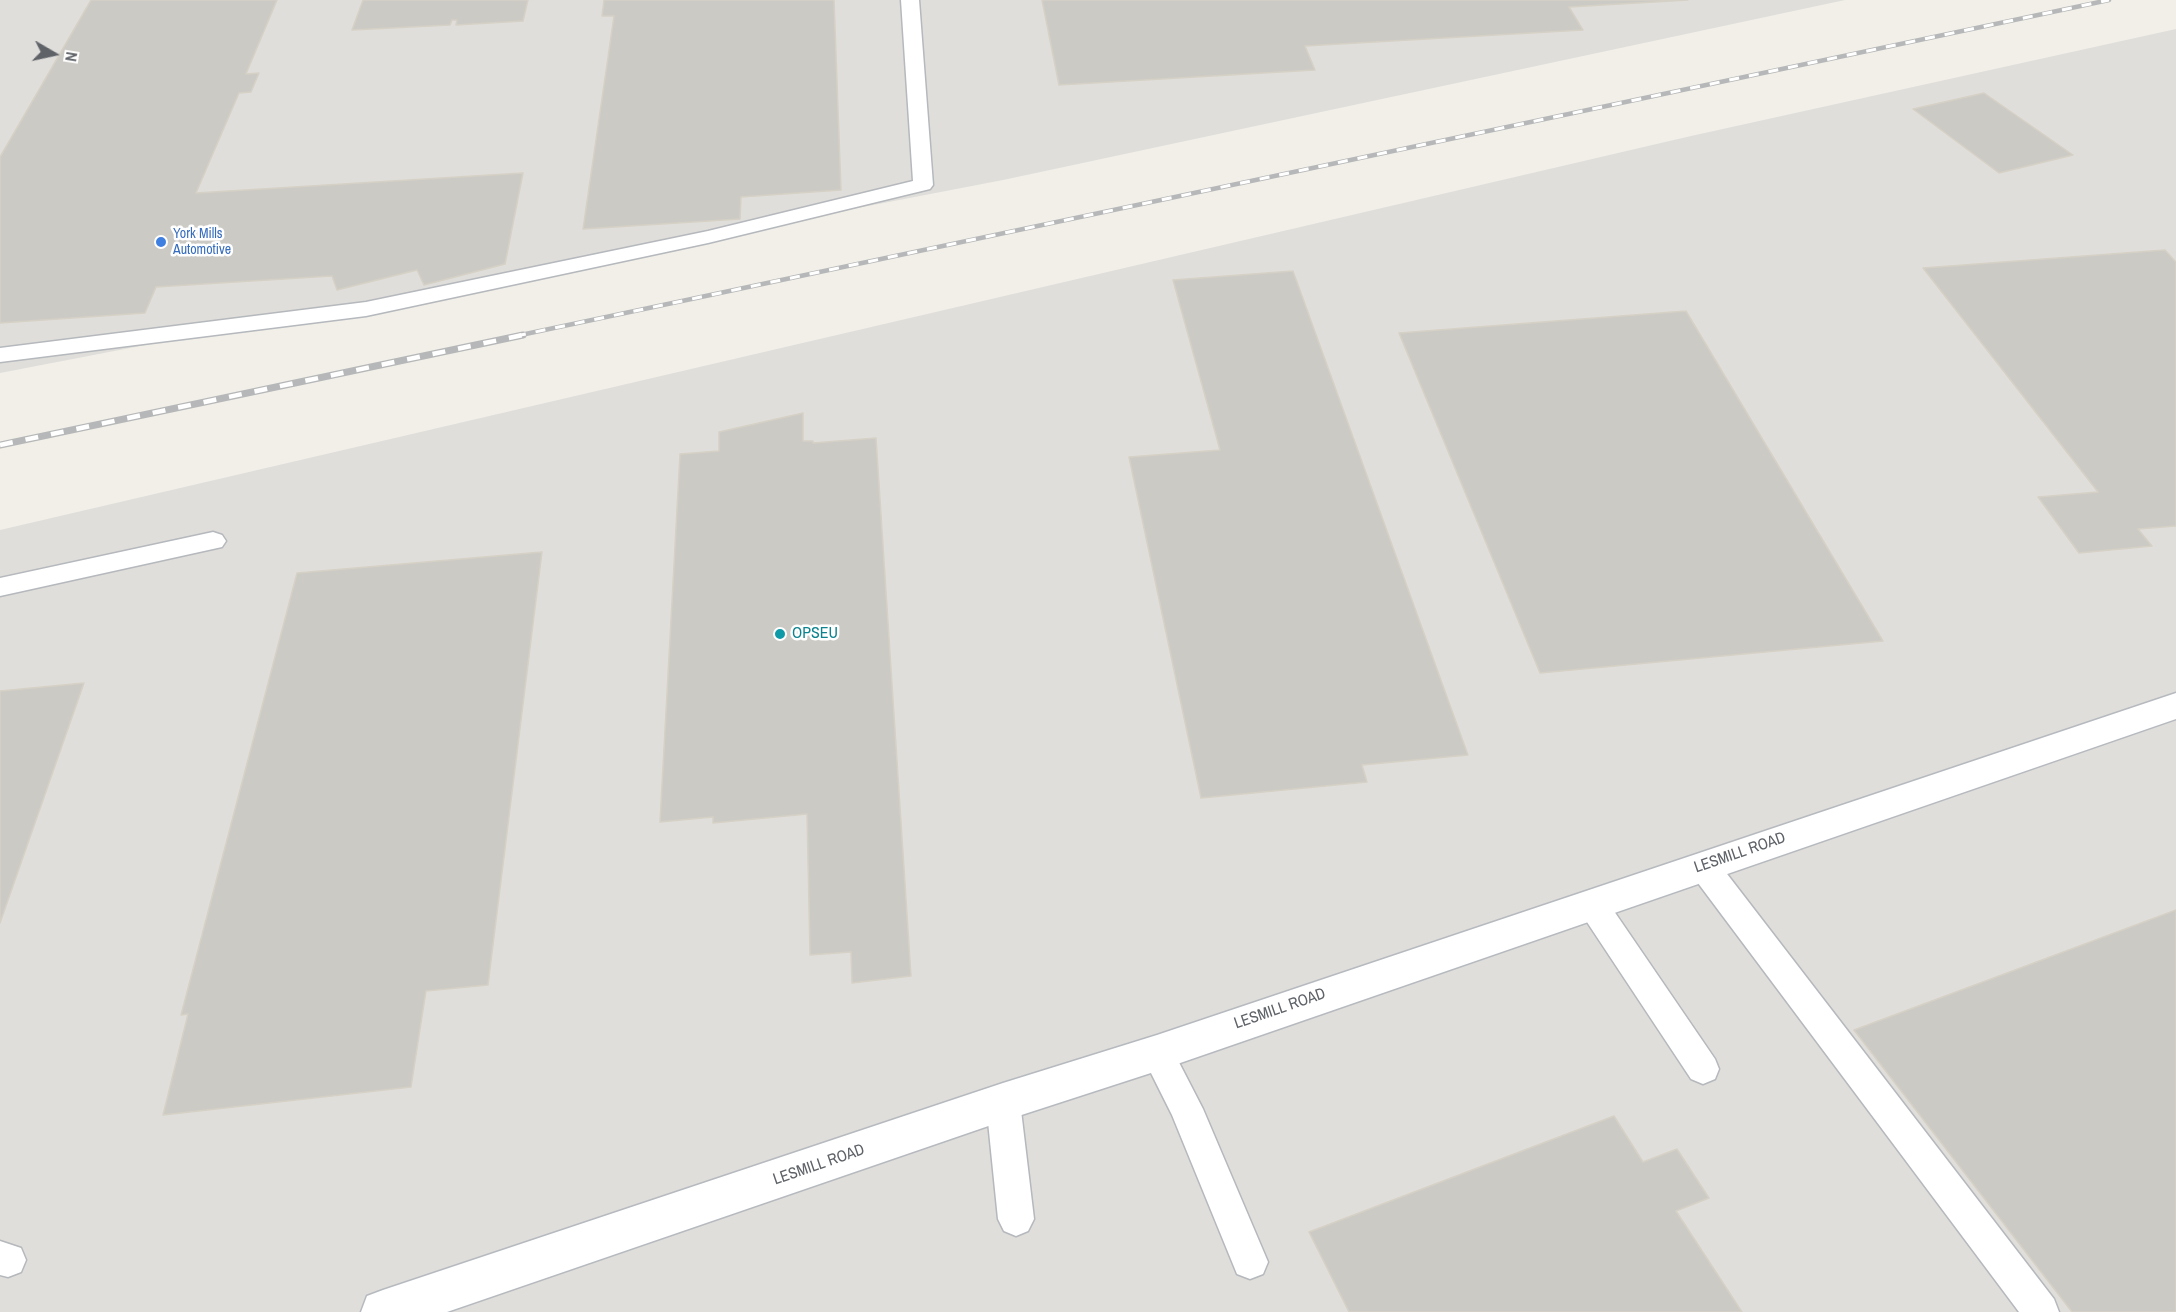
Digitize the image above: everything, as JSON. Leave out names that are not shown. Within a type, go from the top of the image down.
[{"type":"street","name":"LESMILL ROAD","points":[[383,1312],[441,1302],[1003,1102],[1157,1053],[2176,706]]},
{"type":"lane","points":[[0,355],[366,309],[708,237],[923,184],[910,0]]},
{"type":"lane","points":[[0,587],[213,541]]},
{"type":"lane","points":[[1703,866],[2041,1312]]},
{"type":"lane","points":[[1592,904],[1703,1069]]},
{"type":"lane","points":[[1157,1053],[1185,1109],[1250,1262]]},
{"type":"lane","points":[[1003,1102],[1016,1219]]},
{"type":"shaded area","points":[[0,0],[1845,0],[1003,180],[0,373]]},
{"type":"shaded area","points":[[2176,29],[2176,1312],[0,1312],[0,530],[1691,136]]},
{"type":"building","points":[[91,0],[277,0],[246,74],[259,73],[251,92],[239,93],[196,193],[523,173],[505,264],[424,285],[417,270],[337,290],[332,276],[156,287],[145,313],[0,323],[0,157]]},
{"type":"building","points":[[363,0],[528,0],[523,21],[456,25],[457,20],[452,20],[450,25],[352,30]]},
{"type":"building","points":[[604,0],[834,0],[841,190],[741,197],[740,219],[583,229],[614,16],[602,16]]},
{"type":"building","points":[[1042,0],[1688,0],[1569,7],[1583,30],[1305,46],[1315,70],[1059,85]]},
{"type":"building","points":[[1984,93],[2073,155],[1999,173],[1913,109]]},
{"type":"building","points":[[2165,250],[2176,262],[2176,526],[2138,529],[2152,546],[2079,553],[2038,497],[2098,492],[1923,268]]},
{"type":"building","points":[[1293,271],[1468,755],[1362,765],[1367,782],[1201,798],[1129,457],[1220,450],[1173,280]]},
{"type":"building","points":[[1686,311],[1883,641],[1540,673],[1399,333]]},
{"type":"building","name":"OPSEU","points":[[803,413],[803,441],[813,441],[813,443],[876,438],[911,976],[852,983],[851,952],[810,955],[807,814],[713,823],[713,817],[660,822],[680,454],[719,451],[719,432]]},
{"type":"building","points":[[542,552],[488,985],[426,991],[411,1087],[163,1115],[188,1014],[181,1015],[297,573]]},
{"type":"building","points":[[84,683],[0,923],[0,691]]},
{"type":"building","points":[[2176,910],[2176,1312],[2072,1312],[1854,1030]]},
{"type":"building","points":[[1614,1116],[1643,1162],[1677,1149],[1709,1198],[1676,1211],[1742,1312],[1349,1312],[1309,1232]]},
{"type":"railway","points":[[516,336],[2109,0]]},
{"type":"railway","points":[[0,445],[523,335]]},
{"type":"place","name":"York Mills Automotive","points":[[161,242]]},
{"type":"place","name":"OPSEU","points":[[780,634]]}]
